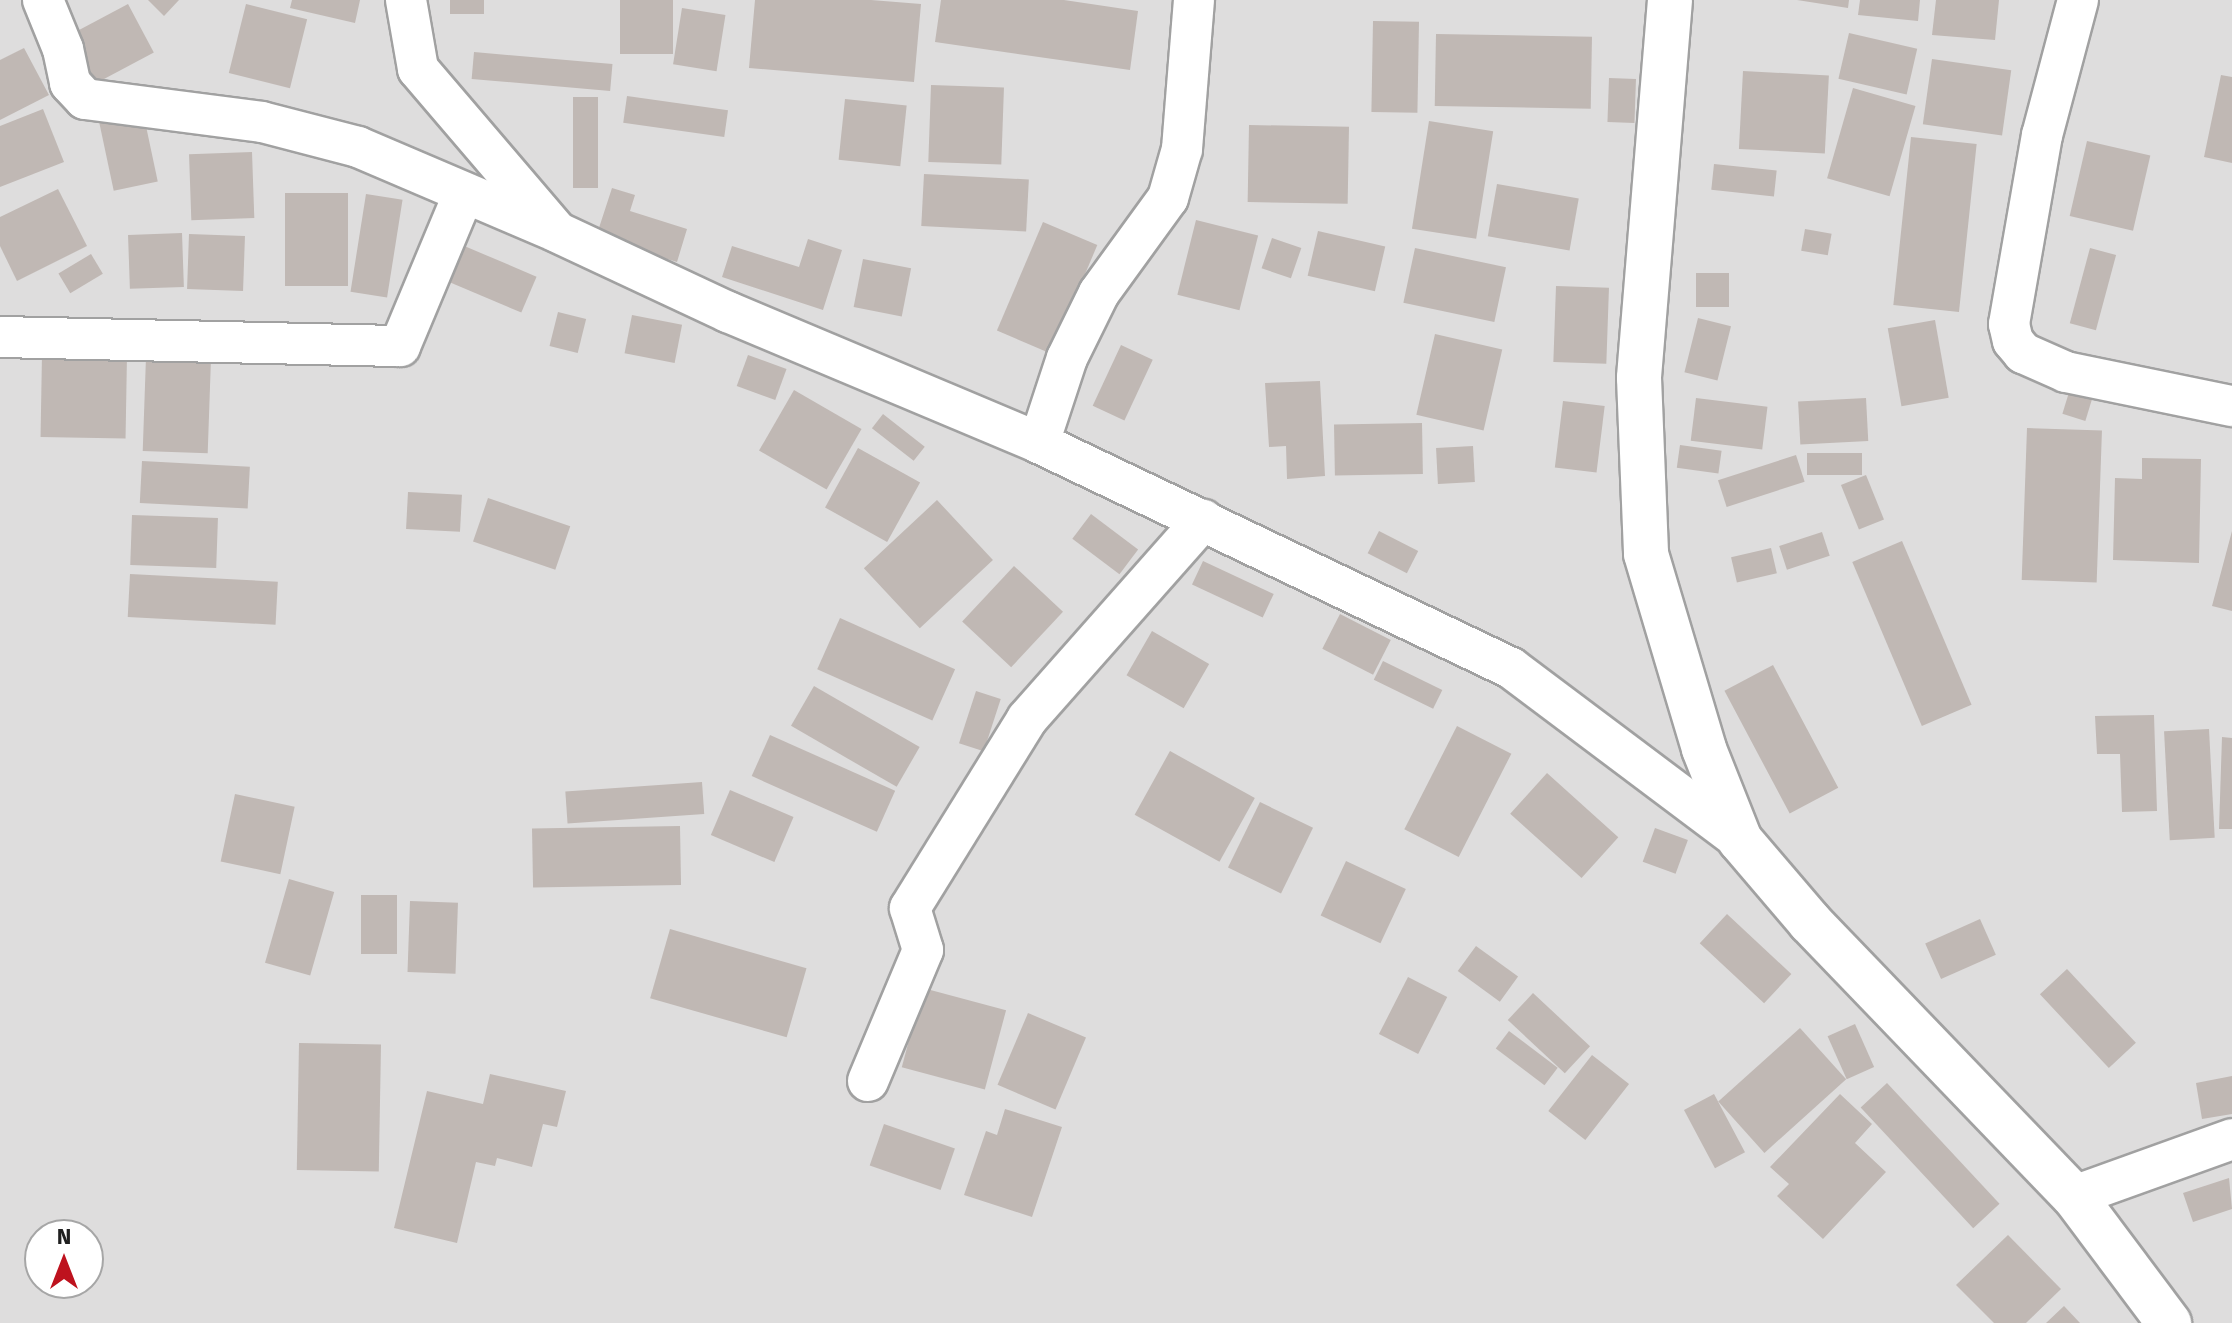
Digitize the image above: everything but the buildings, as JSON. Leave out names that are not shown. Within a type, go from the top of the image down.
[{"type":"street","points":[[43,0],[63,49],[70,83],[85,99],[262,122],[358,147],[557,232],[728,312],[1039,443],[1511,668],[1740,840],[1810,922],[2074,1196],[2169,1323]]},
{"type":"street","points":[[406,0],[418,69],[557,232]]},
{"type":"street","points":[[1039,443],[1067,358],[1099,293],[1168,198],[1182,149],[1194,0]]},
{"type":"street","points":[[1670,0],[1639,378],[1646,554],[1704,749],[1740,840]]},
{"type":"street","points":[[2078,0],[2042,135],[2009,324],[2013,341],[2023,353],[2066,372],[2232,406]]},
{"type":"street","points":[[0,337],[400,346],[464,193]]},
{"type":"street","points":[[868,1081],[923,950],[910,908],[1027,719],[1203,520]]},
{"type":"street","points":[[2074,1196],[2232,1139]]},
{"type":"shaded area","points":[[0,0],[2232,0],[2232,1323],[0,1323]]}]
